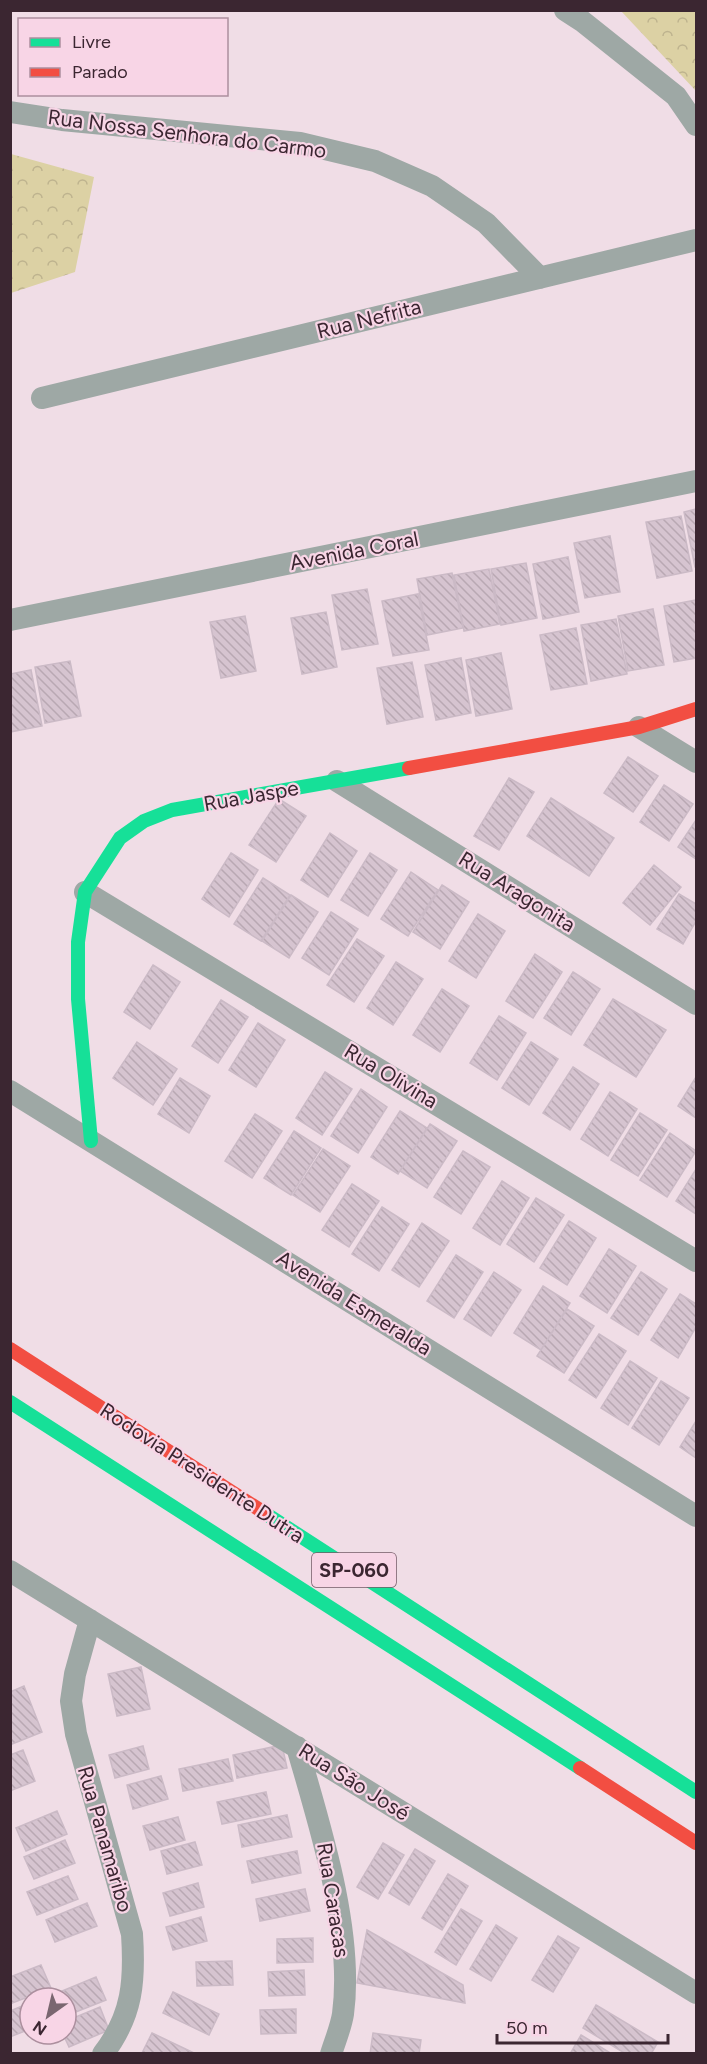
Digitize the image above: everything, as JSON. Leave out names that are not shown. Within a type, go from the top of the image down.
[{"type":"main road","name":"Rua Jaspe","points":[[92,1141],[78,999],[78,942],[86,892],[120,838],[144,821],[171,810],[639,727],[696,709]]},
{"type":"main road","name":"Rodovia Presidente Dutra","points":[[10,1349],[696,1792]]},
{"type":"main road","name":"Rodovia Presidente Dutra","points":[[10,1402],[696,1843]]},
{"type":"street","points":[[565,10],[676,96],[696,125]]},
{"type":"street","name":"Rua Nossa Senhora do Carmo","points":[[10,112],[62,120],[300,143],[375,161],[432,186],[486,223],[540,278]]},
{"type":"street","name":"Rua Nefrita","points":[[42,398],[696,240]]},
{"type":"street","name":"Avenida Coral","points":[[10,620],[696,482]]},
{"type":"street","points":[[639,727],[696,762]]},
{"type":"street","name":"Rua Aragonita","points":[[337,781],[696,1004]]},
{"type":"street","name":"Rua Olivina","points":[[86,892],[696,1261]]},
{"type":"street","name":"Avenida Esmeralda","points":[[10,1091],[696,1516]]},
{"type":"street","name":"Rua São José","points":[[10,1571],[696,1993]]},
{"type":"street","name":"Rua Panamaribo","points":[[90,1620],[75,1674],[71,1701],[76,1734],[132,1934],[134,1968],[132,1991],[124,2017],[103,2054]]},
{"type":"street","name":"Rua Caracas","points":[[297,1747],[324,1837],[345,1961],[343,2015],[331,2054]]},
{"type":"green space","points":[[621,11],[696,11],[696,91]]},
{"type":"green space","points":[[11,154],[94,177],[75,272],[11,293]]},
{"type":"building","points":[[696,509],[696,567],[695,567],[684,512]]},
{"type":"building","points":[[681,516],[692,571],[657,578],[646,522]]},
{"type":"building","points":[[610,536],[620,592],[585,598],[574,543]]},
{"type":"building","points":[[568,557],[579,612],[543,619],[533,564]]},
{"type":"building","points":[[526,563],[537,618],[501,625],[491,569]]},
{"type":"building","points":[[489,569],[500,624],[464,631],[454,575]]},
{"type":"building","points":[[452,573],[463,628],[427,635],[417,579]]},
{"type":"building","points":[[367,589],[378,644],[342,650],[332,595]]},
{"type":"building","points":[[418,594],[429,650],[393,656],[382,601]]},
{"type":"building","points":[[696,600],[696,658],[674,662],[664,606]]},
{"type":"building","points":[[653,609],[664,665],[628,671],[618,616]]},
{"type":"building","points":[[326,612],[337,667],[302,674],[291,618]]},
{"type":"building","points":[[245,616],[256,671],[221,678],[210,622]]},
{"type":"building","points":[[616,619],[627,674],[591,681],[581,625]]},
{"type":"building","points":[[576,628],[587,684],[551,690],[540,635]]},
{"type":"building","points":[[501,653],[512,709],[476,716],[466,660]]},
{"type":"building","points":[[461,658],[471,713],[436,720],[425,665]]},
{"type":"building","points":[[70,661],[81,716],[45,723],[35,667]]},
{"type":"building","points":[[412,662],[423,717],[387,724],[377,668]]},
{"type":"building","points":[[31,670],[42,726],[10,732],[10,674]]},
{"type":"building","points":[[628,757],[658,776],[633,812],[604,793]]},
{"type":"building","points":[[509,778],[534,792],[499,850],[474,836]]},
{"type":"building","points":[[664,785],[693,804],[669,841],[640,822]]},
{"type":"building","points":[[551,798],[614,838],[589,876],[527,836]]},
{"type":"building","points":[[279,799],[306,816],[276,862],[249,845]]},
{"type":"building","points":[[696,820],[696,859],[678,847]]},
{"type":"building","points":[[330,833],[357,851],[328,897],[301,880]]},
{"type":"building","points":[[231,853],[258,870],[229,917],[202,899]]},
{"type":"building","points":[[370,853],[397,870],[368,916],[341,900]]},
{"type":"building","points":[[654,865],[681,887],[650,925],[623,903]]},
{"type":"building","points":[[411,872],[438,890],[408,936],[381,919]]},
{"type":"building","points":[[263,878],[290,895],[261,941],[234,924]]},
{"type":"building","points":[[442,885],[469,902],[440,949],[413,932]]},
{"type":"building","points":[[679,894],[696,904],[696,921],[683,944],[657,929]]},
{"type":"building","points":[[291,895],[318,912],[289,958],[262,941]]},
{"type":"building","points":[[331,912],[358,929],[329,975],[302,958]]},
{"type":"building","points":[[478,914],[505,931],[476,978],[449,961]]},
{"type":"building","points":[[357,939],[384,956],[354,1002],[327,985]]},
{"type":"building","points":[[535,954],[562,972],[533,1018],[506,1001]]},
{"type":"building","points":[[396,962],[423,979],[393,1025],[367,1008]]},
{"type":"building","points":[[153,965],[180,982],[150,1029],[124,1012]]},
{"type":"building","points":[[573,972],[600,989],[571,1035],[544,1018]]},
{"type":"building","points":[[442,989],[469,1006],[440,1052],[413,1035]]},
{"type":"building","points":[[613,999],[666,1030],[636,1077],[584,1045]]},
{"type":"building","points":[[221,1000],[248,1017],[218,1063],[192,1046]]},
{"type":"building","points":[[499,1016],[526,1033],[497,1080],[470,1063]]},
{"type":"building","points":[[258,1023],[285,1040],[256,1087],[229,1070]]},
{"type":"building","points":[[137,1042],[177,1069],[153,1105],[113,1078]]},
{"type":"building","points":[[531,1042],[558,1059],[529,1105],[502,1088]]},
{"type":"building","points":[[573,1067],[599,1084],[570,1130],[543,1113]]},
{"type":"building","points":[[325,1072],[352,1089],[322,1135],[296,1118]]},
{"type":"building","points":[[696,1077],[696,1118],[678,1106]]},
{"type":"building","points":[[180,1078],[210,1096],[189,1133],[158,1114]]},
{"type":"building","points":[[361,1089],[387,1107],[358,1153],[331,1136]]},
{"type":"building","points":[[610,1092],[637,1109],[608,1156],[581,1139]]},
{"type":"building","points":[[400,1111],[427,1128],[398,1174],[371,1157]]},
{"type":"building","points":[[640,1113],[667,1130],[638,1176],[611,1160]]},
{"type":"building","points":[[255,1114],[282,1131],[252,1178],[225,1161]]},
{"type":"building","points":[[430,1124],[457,1141],[427,1188],[400,1171]]},
{"type":"building","points":[[294,1131],[321,1148],[291,1195],[264,1178]]},
{"type":"building","points":[[670,1133],[696,1151],[667,1197],[640,1180]]},
{"type":"building","points":[[323,1149],[350,1166],[320,1212],[293,1195]]},
{"type":"building","points":[[463,1151],[490,1167],[461,1214],[434,1197]]},
{"type":"building","points":[[696,1169],[696,1214],[676,1201]]},
{"type":"building","points":[[502,1181],[529,1198],[500,1245],[473,1228]]},
{"type":"building","points":[[352,1184],[379,1201],[349,1247],[322,1230]]},
{"type":"building","points":[[536,1198],[564,1215],[534,1262],[507,1244]]},
{"type":"building","points":[[382,1207],[409,1224],[379,1271],[352,1254]]},
{"type":"building","points":[[569,1221],[596,1238],[567,1285],[540,1268]]},
{"type":"building","points":[[422,1223],[449,1241],[419,1287],[392,1270]]},
{"type":"building","points":[[609,1249],[636,1266],[607,1313],[580,1296]]},
{"type":"building","points":[[456,1255],[483,1272],[454,1318],[427,1301]]},
{"type":"building","points":[[494,1272],[521,1290],[491,1336],[464,1319]]},
{"type":"building","points":[[641,1272],[667,1289],[638,1335],[611,1318]]},
{"type":"building","points":[[543,1286],[570,1303],[541,1350],[514,1333]]},
{"type":"building","points":[[680,1294],[696,1304],[696,1327],[678,1358],[651,1340]]},
{"type":"building","points":[[567,1309],[594,1326],[564,1373],[537,1356]]},
{"type":"building","points":[[599,1334],[626,1351],[596,1398],[569,1380]]},
{"type":"building","points":[[630,1361],[657,1378],[628,1425],[601,1408]]},
{"type":"building","points":[[661,1381],[689,1398],[659,1445],[632,1428]]},
{"type":"building","points":[[696,1421],[696,1458],[680,1447]]},
{"type":"building","points":[[141,1667],[150,1709],[117,1716],[108,1674]]},
{"type":"building","points":[[24,1686],[42,1732],[10,1745],[10,1692]]},
{"type":"building","points":[[282,1745],[287,1768],[237,1778],[233,1755]]},
{"type":"building","points":[[143,1746],[149,1769],[115,1778],[109,1755]]},
{"type":"building","points":[[23,1750],[35,1781],[10,1791],[10,1755]]},
{"type":"building","points":[[228,1759],[233,1781],[183,1791],[179,1769]]},
{"type":"building","points":[[161,1776],[168,1799],[133,1809],[127,1785]]},
{"type":"building","points":[[266,1792],[271,1814],[222,1824],[217,1802]]},
{"type":"building","points":[[57,1811],[67,1834],[26,1851],[16,1828]]},
{"type":"building","points":[[287,1815],[292,1837],[242,1847],[238,1825]]},
{"type":"building","points":[[178,1817],[185,1840],[150,1850],[143,1826]]},
{"type":"building","points":[[65,1840],[75,1863],[34,1879],[24,1857]]},
{"type":"building","points":[[195,1842],[202,1865],[167,1874],[161,1851]]},
{"type":"building","points":[[383,1843],[404,1855],[378,1899],[357,1887]]},
{"type":"building","points":[[415,1849],[435,1861],[409,1905],[389,1893]]},
{"type":"building","points":[[297,1851],[301,1873],[252,1883],[247,1861]]},
{"type":"building","points":[[448,1874],[468,1886],[442,1930],[422,1918]]},
{"type":"building","points":[[68,1876],[78,1899],[37,1915],[27,1892]]},
{"type":"building","points":[[198,1883],[204,1907],[170,1916],[163,1893]]},
{"type":"building","points":[[305,1889],[310,1911],[260,1921],[256,1899]]},
{"type":"building","points":[[87,1903],[97,1926],[55,1942],[46,1920]]},
{"type":"building","points":[[461,1909],[482,1921],[456,1965],[435,1952]]},
{"type":"building","points":[[201,1917],[207,1941],[173,1950],[166,1927]]},
{"type":"building","points":[[496,1925],[517,1938],[491,1981],[470,1969]]},
{"type":"building","points":[[367,1930],[463,1985],[465,2003],[357,1983]]},
{"type":"building","points":[[558,1936],[579,1948],[553,1992],[532,1980]]},
{"type":"building","points":[[313,1938],[313,1962],[277,1963],[277,1939]]},
{"type":"building","points":[[232,1961],[233,1985],[197,1986],[196,1962]]},
{"type":"building","points":[[41,1965],[50,1986],[18,1986],[18,2001],[10,2004],[10,1977]]},
{"type":"building","points":[[304,1970],[305,1995],[269,1996],[268,1972]]},
{"type":"building","points":[[96,1977],[106,2000],[78,2011],[78,1986],[74,1986]]},
{"type":"building","points":[[173,1992],[219,2014],[209,2035],[163,2013]]},
{"type":"building","points":[[596,2005],[658,2042],[651,2054],[626,2054],[583,2028]]},
{"type":"building","points":[[100,2007],[109,2030],[78,2043],[78,2016]]},
{"type":"building","points":[[18,2008],[18,2034],[10,2037],[10,2011]]},
{"type":"building","points":[[296,2009],[296,2033],[261,2034],[260,2010]]},
{"type":"building","points":[[152,2033],[196,2054],[142,2053]]},
{"type":"building","points":[[373,2033],[421,2040],[419,2054],[370,2054]]},
{"type":"building","points":[[581,2035],[612,2054],[570,2054]]},
{"type":"traffic: fast","points":[[91,1141],[78,999],[78,942],[85,892],[120,838],[144,821],[172,810],[409,768]]},
{"type":"traffic: fast","points":[[10,1402],[580,1768]]},
{"type":"traffic: fast","points":[[263,1512],[696,1792]]},
{"type":"traffic: jam","points":[[409,768],[639,727],[696,709]]},
{"type":"traffic: jam","points":[[10,1349],[263,1512]]},
{"type":"traffic: jam","points":[[580,1768],[696,1843]]}]
